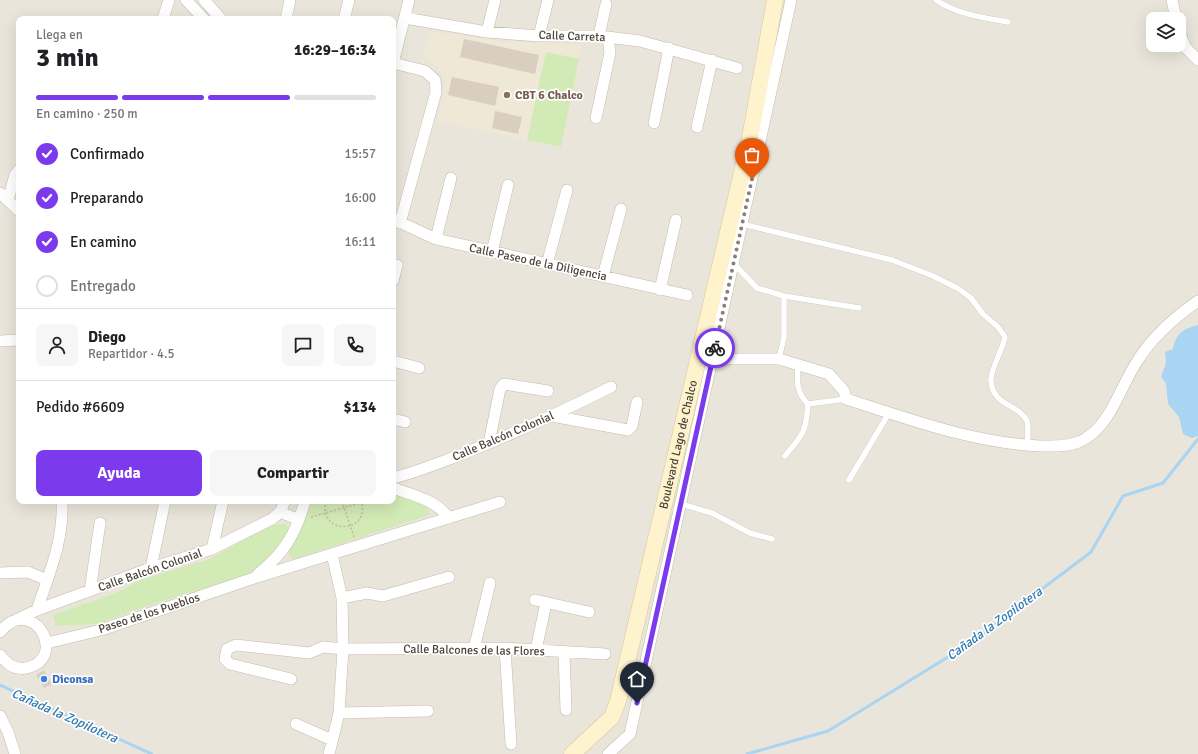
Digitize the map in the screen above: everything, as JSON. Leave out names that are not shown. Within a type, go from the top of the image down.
[{"type":"main road","name":"Boulevard Lago de Chalco","points":[[572,754],[612,717],[618,701],[750,138],[775,0]]},
{"type":"street","points":[[164,16],[168,0]]},
{"type":"street","points":[[186,0],[201,16]]},
{"type":"street","points":[[204,0],[218,16]]},
{"type":"street","points":[[287,16],[290,0]]},
{"type":"street","points":[[345,16],[349,0]]},
{"type":"street","points":[[396,51],[409,0]]},
{"type":"street","points":[[487,32],[495,0]]},
{"type":"street","points":[[539,36],[548,0]]},
{"type":"street","points":[[608,754],[630,734],[791,0]]},
{"type":"street","points":[[1172,0],[1175,12]]},
{"type":"street","points":[[596,118],[610,53],[604,37],[606,4]]},
{"type":"street","name":"Calle Carreta","points":[[404,18],[487,32],[539,36],[604,37],[640,41],[737,68]]},
{"type":"street","points":[[654,123],[669,48]]},
{"type":"street","points":[[1186,48],[1198,60]]},
{"type":"street","points":[[697,127],[712,60]]},
{"type":"street","points":[[396,64],[425,71],[435,80],[436,92],[396,221]]},
{"type":"street","points":[[16,174],[4,196],[16,208]]},
{"type":"street","points":[[436,239],[451,178]]},
{"type":"street","points":[[492,252],[508,185]]},
{"type":"street","points":[[547,264],[567,190]]},
{"type":"street","points":[[603,276],[621,210]]},
{"type":"street","points":[[660,290],[676,220]]},
{"type":"street","name":"Calle Paseo de la Diligencia","points":[[396,221],[436,239],[687,295]]},
{"type":"street","points":[[396,269],[397,265]]},
{"type":"street","points":[[713,357],[734,359],[779,359],[829,374],[844,391],[846,399],[958,434],[1028,445],[1060,446],[1078,442],[1092,434],[1103,422],[1122,393],[1137,360],[1156,336],[1176,316],[1198,301]]},
{"type":"street","points":[[0,341],[16,340]]},
{"type":"street","points":[[396,362],[419,368]]},
{"type":"street","points":[[489,443],[500,389],[504,384],[548,391]]},
{"type":"street","name":"Calle Balcón Colonial","points":[[396,477],[412,474],[489,443],[552,416],[611,387]]},
{"type":"street","points":[[552,416],[628,430],[632,426],[637,402]]},
{"type":"street","points":[[396,420],[405,422]]},
{"type":"street","points":[[396,489],[431,502],[442,508],[449,518]]},
{"type":"street","points":[[251,579],[500,502]]},
{"type":"street","points":[[37,610],[54,562],[60,537],[62,504]]},
{"type":"street","points":[[151,568],[164,504]]},
{"type":"street","points":[[212,549],[222,504]]},
{"type":"street","points":[[284,504],[280,512],[299,520]]},
{"type":"street","points":[[251,579],[278,557],[299,520],[304,504]]},
{"type":"street","name":"Calle Balcón Colonial","points":[[0,632],[7,624],[37,610],[151,568],[212,549],[252,530],[280,512]]},
{"type":"street","points":[[90,591],[100,523]]},
{"type":"street","points":[[329,754],[339,713],[343,649],[342,598],[332,554]]},
{"type":"street","points":[[0,573],[28,572],[47,580]]},
{"type":"street","points":[[342,598],[368,593],[383,596],[450,577]]},
{"type":"street","name":"Paseo de los Pueblos","points":[[47,643],[101,630],[251,579]]},
{"type":"street","points":[[474,649],[490,583]]},
{"type":"street","points":[[536,650],[540,602],[590,612]]},
{"type":"street","points":[[0,655],[7,664],[20,669],[33,666],[44,656],[47,643],[44,633],[37,625],[27,620],[16,620]]},
{"type":"street","name":"Calle Balcones de las Flores","points":[[291,679],[230,664],[225,659],[225,653],[227,649],[236,645],[310,653],[323,647],[343,649],[505,648],[605,654]]},
{"type":"street","points":[[505,648],[510,744]]},
{"type":"street","points":[[564,652],[566,710]]},
{"type":"street","points":[[339,713],[428,711]]},
{"type":"street","points":[[0,716],[8,732],[15,754]]},
{"type":"street","points":[[296,724],[332,740]]},
{"type":"lane","points":[[936,0],[959,11],[987,19],[1008,22]]},
{"type":"lane","points":[[742,224],[892,260],[946,282],[971,298],[983,314],[998,327],[1005,337],[1004,345],[990,379],[992,390],[998,399],[1023,415],[1028,422],[1028,445]]},
{"type":"lane","points":[[733,264],[757,288],[784,296],[859,308]]},
{"type":"lane","points":[[779,359],[784,337],[784,296]]},
{"type":"lane","points":[[785,456],[807,426],[808,404],[801,397],[797,386],[798,365]]},
{"type":"lane","points":[[808,404],[846,399]]},
{"type":"lane","points":[[849,480],[890,412]]},
{"type":"lane","points":[[681,504],[712,513],[750,533],[772,539]]},
{"type":"path","points":[[326,504],[326,514],[332,524],[338,526],[350,526],[361,517],[363,511],[362,504]]},
{"type":"path","points":[[343,504],[357,546]]},
{"type":"path","points":[[299,520],[326,514],[356,504]]},
{"type":"shaded area","points":[[0,0],[1198,0],[1198,754],[0,754]]},
{"type":"shaded area","name":"CBT 6 Chalco","points":[[433,32],[505,42],[582,45],[561,147],[437,121],[445,80],[437,66],[423,58],[429,36]]},
{"type":"green space","points":[[546,52],[579,59],[561,147],[527,140]]},
{"type":"green space","points":[[396,494],[429,506],[429,515],[295,559],[289,556],[289,549],[307,504],[396,504]]},
{"type":"green space","points":[[285,524],[290,529],[276,551],[251,573],[132,611],[98,624],[56,626],[53,615],[116,593],[140,580],[207,560],[272,525]]},
{"type":"water","points":[[1198,325],[1198,436],[1192,438],[1183,434],[1179,417],[1168,404],[1166,383],[1161,377],[1166,363],[1165,352],[1173,349],[1176,339],[1181,332]]},
{"type":"building","points":[[464,39],[539,55],[535,74],[460,57]]},
{"type":"building","points":[[452,77],[499,87],[495,106],[448,95]]},
{"type":"building","points":[[495,111],[522,117],[518,134],[492,128]]},
{"type":"building","name":"Diconsa","points":[[44,670],[52,684],[44,688],[36,675]]},
{"type":"waterway","name":"Cañada la Zopilotera","points":[[747,754],[828,731],[969,644],[1091,552],[1123,496],[1163,483],[1198,439]]},
{"type":"waterway","name":"Cañada la Zopilotera","points":[[0,685],[152,754]]},
{"type":"way so far","points":[[715,348],[752,179]]},
{"type":"place","name":"CBT 6 Chalco","points":[[507,95]]},
{"type":"place","name":"Diconsa","points":[[44,679]]},
{"type":"route","points":[[637,703],[715,348]]}]
